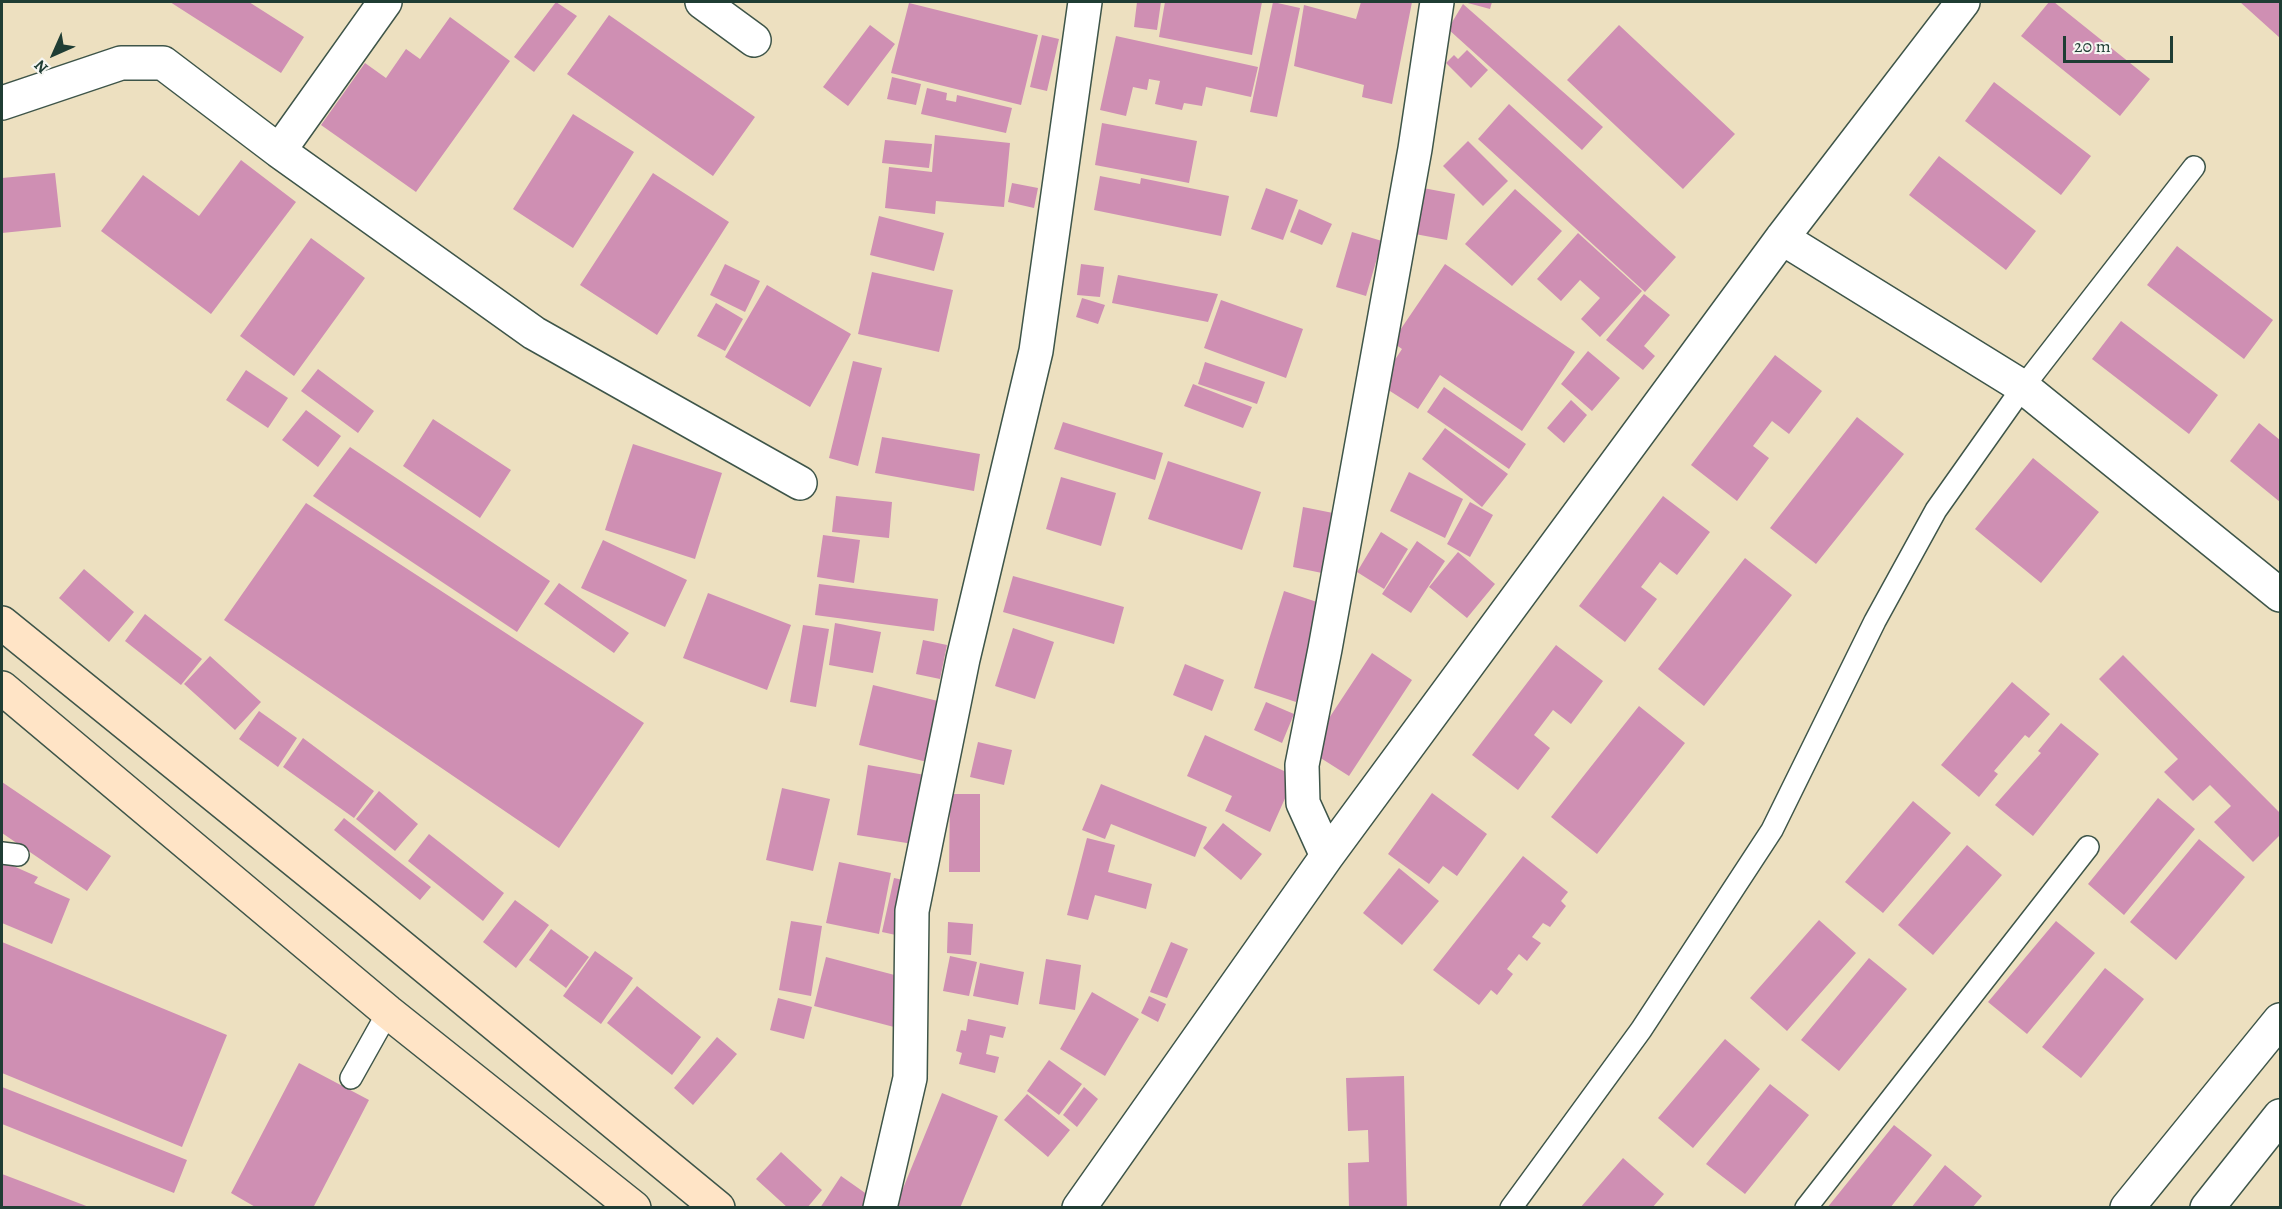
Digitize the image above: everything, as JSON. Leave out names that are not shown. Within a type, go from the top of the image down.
[{"type":"main road","points":[[2,623],[356,909],[718,1208]]},
{"type":"main road","points":[[2,688],[388,1012],[634,1208]]},
{"type":"street","points":[[279,151],[385,2]]},
{"type":"street","points":[[702,2],[754,40]]},
{"type":"street","points":[[879,1208],[910,1078],[912,911],[963,659],[1036,351],[1085,2]]},
{"type":"street","points":[[1327,856],[1303,803],[1302,765],[1409,184],[1437,2]]},
{"type":"street","points":[[1079,1208],[1327,856],[1782,238],[1963,2]]},
{"type":"street","points":[[2,103],[121,63],[163,63],[279,151],[534,333],[800,483]]},
{"type":"street","points":[[1782,238],[2023,387],[2280,596]]},
{"type":"street","points":[[2127,1208],[2280,1020]]},
{"type":"street","points":[[2207,1208],[2280,1116]]},
{"type":"lane","points":[[1511,1208],[1641,1030],[1772,830],[1875,621],[1936,510],[2023,387],[2194,167]]},
{"type":"lane","points":[[1806,1208],[2088,847]]},
{"type":"lane","points":[[351,1078],[388,1012]]},
{"type":"building","points":[[170,2],[249,2],[304,37],[281,73]]},
{"type":"building","points":[[556,2],[577,16],[534,72],[514,57]]},
{"type":"building","points":[[1137,2],[1161,2],[1157,30],[1134,27]]},
{"type":"building","points":[[1165,2],[1262,2],[1252,55],[1159,37]]},
{"type":"building","points":[[1273,2],[1300,8],[1277,117],[1250,112]]},
{"type":"building","points":[[1361,2],[1412,2],[1392,104],[1362,97],[1364,85],[1294,66],[1304,5],[1356,19]]},
{"type":"building","points":[[1464,2],[1492,2],[1490,9]]},
{"type":"building","points":[[2049,2],[2054,2],[2150,79],[2120,116],[2021,36]]},
{"type":"building","points":[[2240,2],[2280,2],[2280,38]]},
{"type":"building","points":[[909,3],[1038,35],[1021,105],[891,73]]},
{"type":"building","points":[[1463,4],[1603,127],[1582,150],[1448,29]]},
{"type":"building","points":[[609,15],[755,117],[713,176],[567,74]]},
{"type":"building","points":[[450,17],[510,61],[416,192],[321,125],[365,63],[386,78],[406,49],[420,59]]},
{"type":"building","points":[[870,25],[895,44],[848,106],[823,87]]},
{"type":"building","points":[[1619,25],[1735,134],[1683,189],[1567,80]]},
{"type":"building","points":[[1042,35],[1059,39],[1047,91],[1030,87]]},
{"type":"building","points":[[1116,36],[1258,67],[1251,97],[1206,87],[1202,106],[1184,103],[1182,110],[1155,104],[1160,81],[1149,79],[1147,90],[1133,87],[1126,116],[1100,110]]},
{"type":"building","points":[[1467,50],[1488,70],[1471,88],[1446,63],[1454,55],[1458,59]]},
{"type":"building","points":[[892,77],[921,84],[916,105],[887,99]]},
{"type":"building","points":[[1994,82],[2091,156],[2061,195],[1965,121]]},
{"type":"building","points":[[927,88],[947,93],[946,100],[956,102],[957,95],[1012,108],[1006,133],[921,114]]},
{"type":"building","points":[[1509,104],[1676,257],[1645,292],[1478,139]]},
{"type":"building","points":[[573,114],[634,152],[573,248],[513,209]]},
{"type":"building","points":[[1102,123],[1197,141],[1189,183],[1095,165]]},
{"type":"building","points":[[935,135],[1010,143],[1004,207],[936,201],[935,214],[885,208],[889,167],[932,172]]},
{"type":"building","points":[[885,140],[932,144],[929,168],[882,163]]},
{"type":"building","points":[[1468,141],[1508,181],[1483,206],[1443,166]]},
{"type":"building","points":[[1939,156],[2036,231],[2006,270],[1909,195]]},
{"type":"building","points":[[241,160],[296,202],[211,314],[101,231],[143,175],[199,216]]},
{"type":"building","points":[[55,173],[61,227],[2,233],[2,178]]},
{"type":"building","points":[[653,173],[729,222],[657,335],[580,285]]},
{"type":"building","points":[[1100,176],[1140,184],[1141,178],[1229,196],[1221,236],[1094,210]]},
{"type":"building","points":[[1012,183],[1038,188],[1034,208],[1008,202]]},
{"type":"building","points":[[1266,188],[1298,200],[1283,240],[1251,229]]},
{"type":"building","points":[[1423,188],[1455,194],[1447,240],[1415,234]]},
{"type":"building","points":[[1515,189],[1562,231],[1512,286],[1465,244]]},
{"type":"building","points":[[1299,209],[1332,224],[1322,245],[1290,232]]},
{"type":"building","points":[[879,216],[944,233],[934,271],[870,255]]},
{"type":"building","points":[[1352,232],[1382,241],[1366,296],[1336,287]]},
{"type":"building","points":[[1578,233],[1642,291],[1600,337],[1581,319],[1600,298],[1580,280],[1561,301],[1537,279]]},
{"type":"building","points":[[311,238],[365,278],[294,376],[240,336]]},
{"type":"building","points":[[2177,246],[2273,320],[2244,359],[2147,285]]},
{"type":"building","points":[[725,264],[760,281],[745,312],[710,295]]},
{"type":"building","points":[[1081,264],[1104,267],[1100,297],[1077,295]]},
{"type":"building","points":[[1445,264],[1575,352],[1522,431],[1440,375],[1418,409],[1379,384],[1402,349],[1392,342]]},
{"type":"building","points":[[872,272],[953,290],[939,352],[858,334]]},
{"type":"building","points":[[1118,275],[1218,294],[1208,322],[1112,303]]},
{"type":"building","points":[[767,285],[851,334],[810,407],[725,357]]},
{"type":"building","points":[[1644,294],[1670,315],[1644,346],[1655,356],[1643,370],[1606,340]]},
{"type":"building","points":[[1082,298],[1105,305],[1098,324],[1076,317]]},
{"type":"building","points":[[1221,300],[1303,329],[1286,378],[1204,348]]},
{"type":"building","points":[[716,303],[743,319],[725,351],[697,336]]},
{"type":"building","points":[[2121,321],[2218,395],[2189,434],[2092,359]]},
{"type":"building","points":[[1588,351],[1620,378],[1592,411],[1561,384]]},
{"type":"building","points":[[1775,355],[1822,391],[1789,434],[1772,421],[1753,446],[1769,458],[1737,501],[1691,465]]},
{"type":"building","points":[[853,361],[882,368],[858,466],[829,458]]},
{"type":"building","points":[[1205,362],[1265,382],[1257,404],[1198,384]]},
{"type":"building","points":[[318,369],[374,411],[358,433],[301,391]]},
{"type":"building","points":[[246,370],[288,398],[268,428],[226,400]]},
{"type":"building","points":[[1193,384],[1252,407],[1243,428],[1184,406]]},
{"type":"building","points":[[1444,387],[1526,444],[1509,469],[1427,412]]},
{"type":"building","points":[[1571,400],[1587,415],[1564,443],[1547,428]]},
{"type":"building","points":[[306,410],[341,436],[318,467],[282,440]]},
{"type":"building","points":[[1857,417],[1904,454],[1816,564],[1770,528]]},
{"type":"building","points":[[433,419],[511,470],[480,518],[403,466]]},
{"type":"building","points":[[1063,422],[1163,453],[1155,480],[1054,449]]},
{"type":"building","points":[[2259,423],[2280,440],[2280,502],[2230,461]]},
{"type":"building","points":[[1445,428],[1508,474],[1482,507],[1422,459]]},
{"type":"building","points":[[882,437],[980,454],[974,491],[875,473]]},
{"type":"building","points":[[633,444],[722,473],[695,559],[605,530]]},
{"type":"building","points":[[350,447],[550,581],[517,632],[313,496]]},
{"type":"building","points":[[2033,458],[2099,512],[2041,583],[1975,529]]},
{"type":"building","points":[[1168,461],[1261,492],[1242,550],[1148,519]]},
{"type":"building","points":[[1409,472],[1463,499],[1445,538],[1390,511]]},
{"type":"building","points":[[1061,477],[1116,493],[1101,546],[1046,529]]},
{"type":"building","points":[[836,496],[892,502],[889,538],[832,532]]},
{"type":"building","points":[[1663,496],[1710,532],[1677,575],[1660,562],[1641,587],[1657,599],[1625,642],[1579,606]]},
{"type":"building","points":[[1470,502],[1493,515],[1470,557],[1447,544]]},
{"type":"building","points":[[306,503],[644,723],[559,848],[224,620]]},
{"type":"building","points":[[1303,507],[1333,513],[1322,573],[1293,567]]},
{"type":"building","points":[[1381,532],[1408,549],[1384,589],[1357,572]]},
{"type":"building","points":[[823,535],[860,540],[854,583],[817,577]]},
{"type":"building","points":[[603,540],[687,580],[665,627],[581,588]]},
{"type":"building","points":[[1417,541],[1445,561],[1411,613],[1382,594]]},
{"type":"building","points":[[1458,552],[1495,584],[1467,618],[1429,587]]},
{"type":"building","points":[[1745,558],[1792,595],[1704,706],[1658,669]]},
{"type":"building","points":[[84,569],[134,612],[109,642],[59,598]]},
{"type":"building","points":[[1013,576],[1124,607],[1114,644],[1003,612]]},
{"type":"building","points":[[559,583],[629,633],[614,653],[544,604]]},
{"type":"building","points":[[819,584],[938,599],[934,631],[815,615]]},
{"type":"building","points":[[1284,591],[1326,605],[1296,702],[1254,688]]},
{"type":"building","points":[[708,593],[791,625],[767,690],[683,658]]},
{"type":"building","points":[[145,614],[202,659],[181,685],[125,641]]},
{"type":"building","points":[[835,623],[881,632],[873,673],[829,665]]},
{"type":"building","points":[[803,625],[829,629],[816,707],[790,702]]},
{"type":"building","points":[[1013,628],[1054,642],[1035,699],[995,686]]},
{"type":"building","points":[[923,640],[947,645],[940,679],[916,674]]},
{"type":"building","points":[[1556,645],[1603,681],[1571,724],[1553,710],[1534,735],[1550,748],[1518,790],[1472,755]]},
{"type":"building","points":[[1372,653],[1412,680],[1349,776],[1308,750]]},
{"type":"building","points":[[2123,655],[2280,813],[2280,835],[2253,862],[2214,822],[2231,806],[2210,785],[2193,801],[2164,772],[2178,759],[2099,679]]},
{"type":"building","points":[[210,656],[261,702],[235,730],[184,684]]},
{"type":"building","points":[[1185,664],[1224,680],[1212,711],[1173,695]]},
{"type":"building","points":[[2012,682],[2050,714],[2029,738],[2025,735],[1994,771],[1998,774],[1979,797],[1941,765]]},
{"type":"building","points":[[873,685],[942,702],[927,762],[859,745]]},
{"type":"building","points":[[1266,702],[1294,714],[1282,743],[1254,730]]},
{"type":"building","points":[[1639,706],[1685,743],[1597,854],[1551,817]]},
{"type":"building","points":[[259,711],[297,738],[278,767],[239,739]]},
{"type":"building","points":[[2061,723],[2099,754],[2033,836],[1995,805],[2041,753],[2038,751]]},
{"type":"building","points":[[1205,735],[1295,776],[1270,832],[1225,811],[1232,796],[1187,776]]},
{"type":"building","points":[[303,738],[374,791],[354,818],[283,767]]},
{"type":"building","points":[[978,742],[1012,750],[1004,785],[970,777]]},
{"type":"building","points":[[868,765],[925,775],[913,844],[857,835]]},
{"type":"building","points":[[2,782],[111,856],[87,891],[2,833]]},
{"type":"building","points":[[1101,784],[1207,827],[1195,857],[1111,824],[1105,839],[1082,830]]},
{"type":"building","points":[[782,788],[830,799],[813,871],[766,860]]},
{"type":"building","points":[[379,791],[418,824],[395,851],[356,819]]},
{"type":"building","points":[[1432,793],[1487,834],[1457,876],[1443,866],[1429,884],[1388,854]]},
{"type":"building","points":[[950,794],[980,794],[980,872],[949,872]]},
{"type":"building","points":[[2158,798],[2195,829],[2124,915],[2088,884]]},
{"type":"building","points":[[1913,801],[1951,833],[1883,913],[1845,882]]},
{"type":"building","points":[[344,818],[431,887],[420,900],[334,830]]},
{"type":"building","points":[[1223,823],[1262,854],[1241,880],[1203,848]]},
{"type":"building","points":[[429,834],[504,893],[483,921],[408,861]]},
{"type":"building","points":[[1087,838],[1115,845],[1108,872],[1152,884],[1146,909],[1095,895],[1088,920],[1067,915]]},
{"type":"building","points":[[2199,839],[2245,877],[2176,960],[2130,922]]},
{"type":"building","points":[[1967,845],[2002,875],[1933,955],[1898,925]]},
{"type":"building","points":[[1523,856],[1568,892],[1561,901],[1566,906],[1550,927],[1543,923],[1532,937],[1541,943],[1527,961],[1519,954],[1507,969],[1513,974],[1497,995],[1491,990],[1479,1005],[1433,970]]},
{"type":"building","points":[[2,861],[38,877],[34,883],[70,899],[52,944],[2,923]]},
{"type":"building","points":[[839,862],[891,873],[879,934],[826,923]]},
{"type":"building","points":[[1399,868],[1439,901],[1402,945],[1363,913]]},
{"type":"building","points":[[894,878],[917,883],[905,937],[882,932]]},
{"type":"building","points":[[515,900],[549,925],[516,968],[483,942]]},
{"type":"building","points":[[1819,920],[1856,953],[1787,1031],[1750,998]]},
{"type":"building","points":[[791,921],[822,926],[811,996],[779,990]]},
{"type":"building","points":[[2056,921],[2095,953],[2027,1034],[1988,1002]]},
{"type":"building","points":[[948,922],[973,924],[971,955],[947,953]]},
{"type":"building","points":[[551,929],[589,957],[566,988],[529,960]]},
{"type":"building","points":[[2,942],[227,1035],[182,1147],[2,1073]]},
{"type":"building","points":[[1171,942],[1188,949],[1167,998],[1150,992]]},
{"type":"building","points":[[595,951],[633,978],[601,1024],[563,996]]},
{"type":"building","points":[[950,956],[977,962],[969,996],[943,991]]},
{"type":"building","points":[[826,957],[906,978],[894,1027],[814,1006]]},
{"type":"building","points":[[1869,958],[1907,989],[1839,1071],[1801,1040]]},
{"type":"building","points":[[1046,959],[1081,965],[1075,1010],[1039,1004]]},
{"type":"building","points":[[980,963],[1024,972],[1018,1005],[973,996]]},
{"type":"building","points":[[2105,968],[2144,999],[2081,1078],[2042,1047]]},
{"type":"building","points":[[637,986],[701,1037],[672,1075],[607,1023]]},
{"type":"building","points":[[1092,992],[1139,1019],[1105,1076],[1060,1049]]},
{"type":"building","points":[[1149,996],[1166,1004],[1158,1022],[1141,1013]]},
{"type":"building","points":[[778,998],[812,1007],[804,1039],[770,1030]]},
{"type":"building","points":[[968,1019],[1006,1027],[1003,1038],[990,1035],[986,1054],[999,1057],[995,1073],[959,1064],[962,1053],[956,1051],[961,1030],[966,1031]]},
{"type":"building","points":[[717,1037],[737,1054],[693,1105],[674,1088]]},
{"type":"building","points":[[1725,1039],[1760,1069],[1693,1148],[1658,1118]]},
{"type":"building","points":[[1049,1060],[1082,1084],[1059,1115],[1027,1091]]},
{"type":"building","points":[[299,1063],[369,1100],[313,1208],[257,1208],[231,1193]]},
{"type":"building","points":[[1404,1076],[1407,1208],[1349,1208],[1348,1163],[1369,1162],[1368,1130],[1348,1131],[1346,1078]]},
{"type":"building","points":[[1770,1084],[1809,1115],[1745,1194],[1706,1164]]},
{"type":"building","points":[[2,1087],[187,1160],[174,1193],[2,1124]]},
{"type":"building","points":[[1084,1087],[1098,1099],[1077,1127],[1063,1115]]},
{"type":"building","points":[[942,1093],[998,1116],[960,1208],[895,1208]]},
{"type":"building","points":[[1027,1094],[1070,1130],[1048,1157],[1004,1120]]},
{"type":"building","points":[[1894,1125],[1932,1155],[1890,1208],[1827,1208]]},
{"type":"building","points":[[781,1152],[822,1190],[807,1208],[788,1208],[756,1179]]},
{"type":"building","points":[[1623,1158],[1664,1194],[1652,1208],[1580,1208]]},
{"type":"building","points":[[1945,1165],[1982,1196],[1972,1208],[1911,1208]]},
{"type":"building","points":[[2,1174],[89,1207],[89,1208],[2,1208]]},
{"type":"building","points":[[841,1176],[878,1202],[874,1208],[820,1208]]}]
